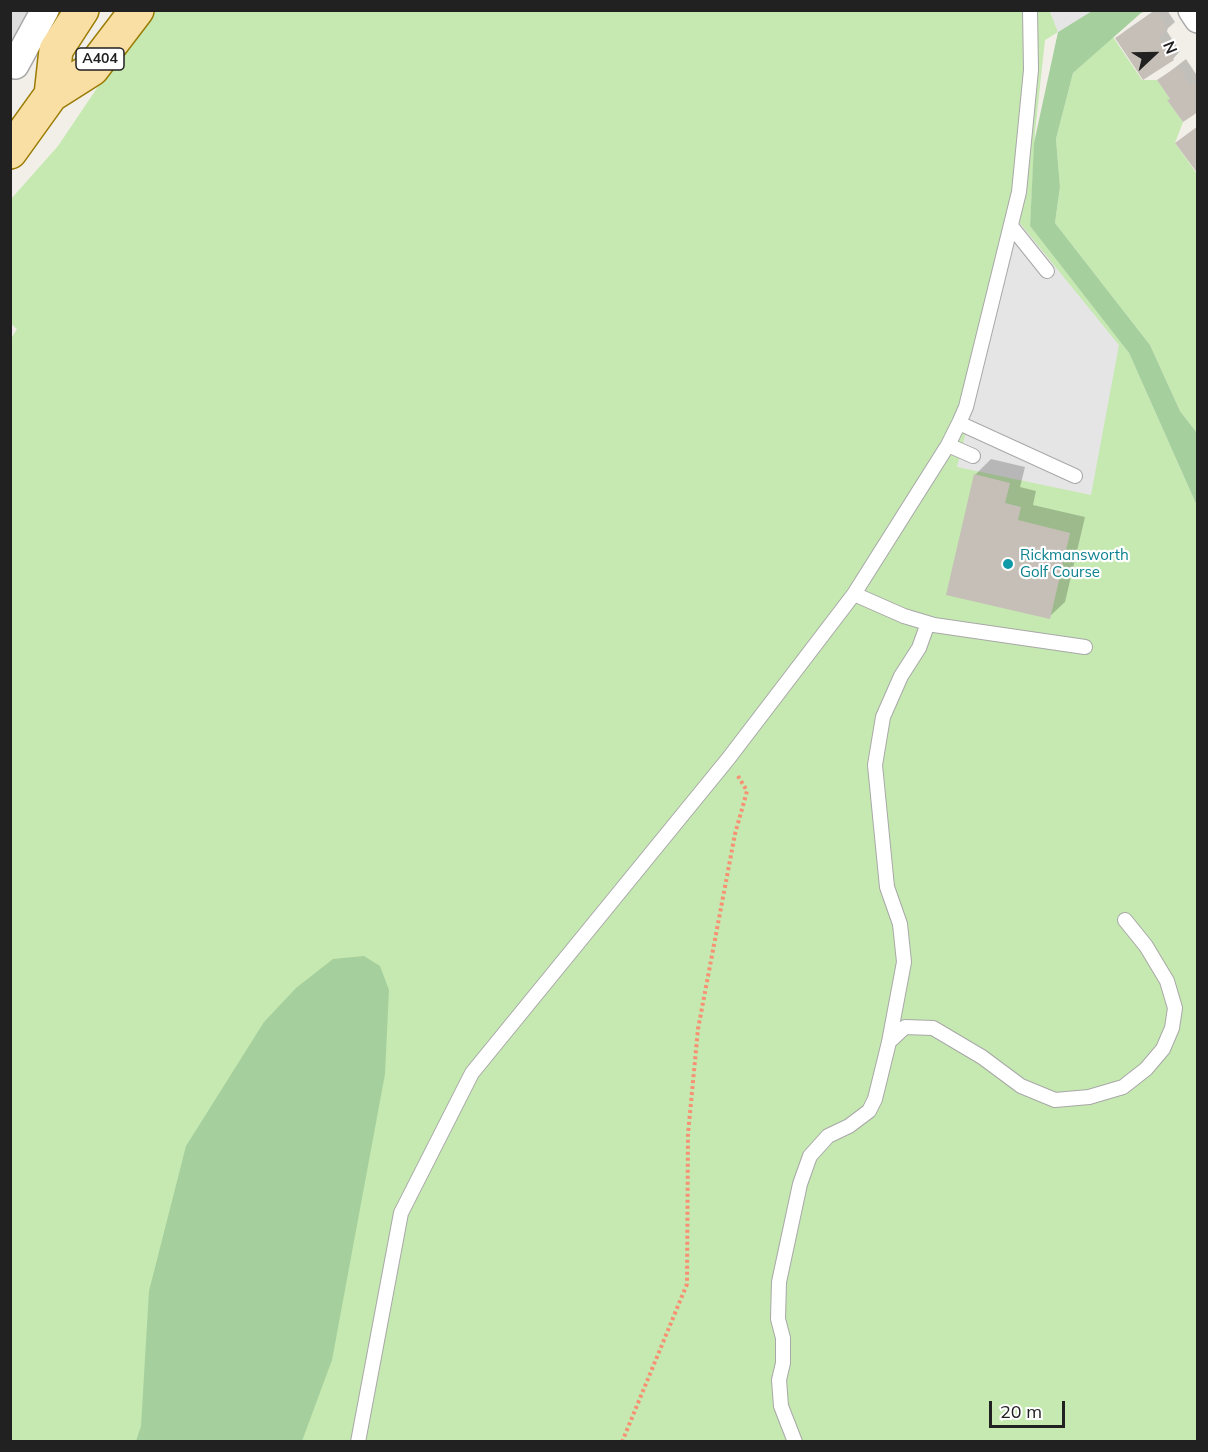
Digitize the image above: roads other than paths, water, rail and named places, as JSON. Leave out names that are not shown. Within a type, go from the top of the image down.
[{"type":"main road","name":"A404","points":[[51,95],[56,50],[82,10]]},
{"type":"main road","name":"A404","points":[[10,152],[51,95],[92,69],[137,10]]},
{"type":"street","points":[[15,65],[45,10]]},
{"type":"street","points":[[1192,10],[1197,19]]},
{"type":"lane","points":[[358,1442],[401,1213],[472,1073],[729,759],[854,594],[948,445],[959,423],[966,407],[1019,192],[1031,70],[1030,10]]},
{"type":"lane","points":[[1011,226],[1047,271]]},
{"type":"lane","points":[[959,423],[1075,476]]},
{"type":"lane","points":[[948,445],[973,456]]},
{"type":"lane","points":[[854,594],[904,616],[928,623],[1085,647]]},
{"type":"lane","points":[[795,1442],[781,1406],[779,1380],[783,1354],[778,1310],[779,1282],[800,1184],[810,1156],[828,1136],[849,1126],[869,1111],[876,1099],[889,1042],[904,962],[900,924],[887,887],[875,765],[883,717],[901,676],[919,648],[928,623]]},
{"type":"lane","points":[[889,1042],[904,1027],[933,1028],[982,1057],[1021,1086],[1055,1100],[1089,1097],[1122,1087],[1146,1069],[1163,1049],[1172,1028],[1175,1008],[1167,981],[1146,946],[1125,920]]},
{"type":"place","name":"Rickmansworth Golf Course","points":[[1008,564]]}]
